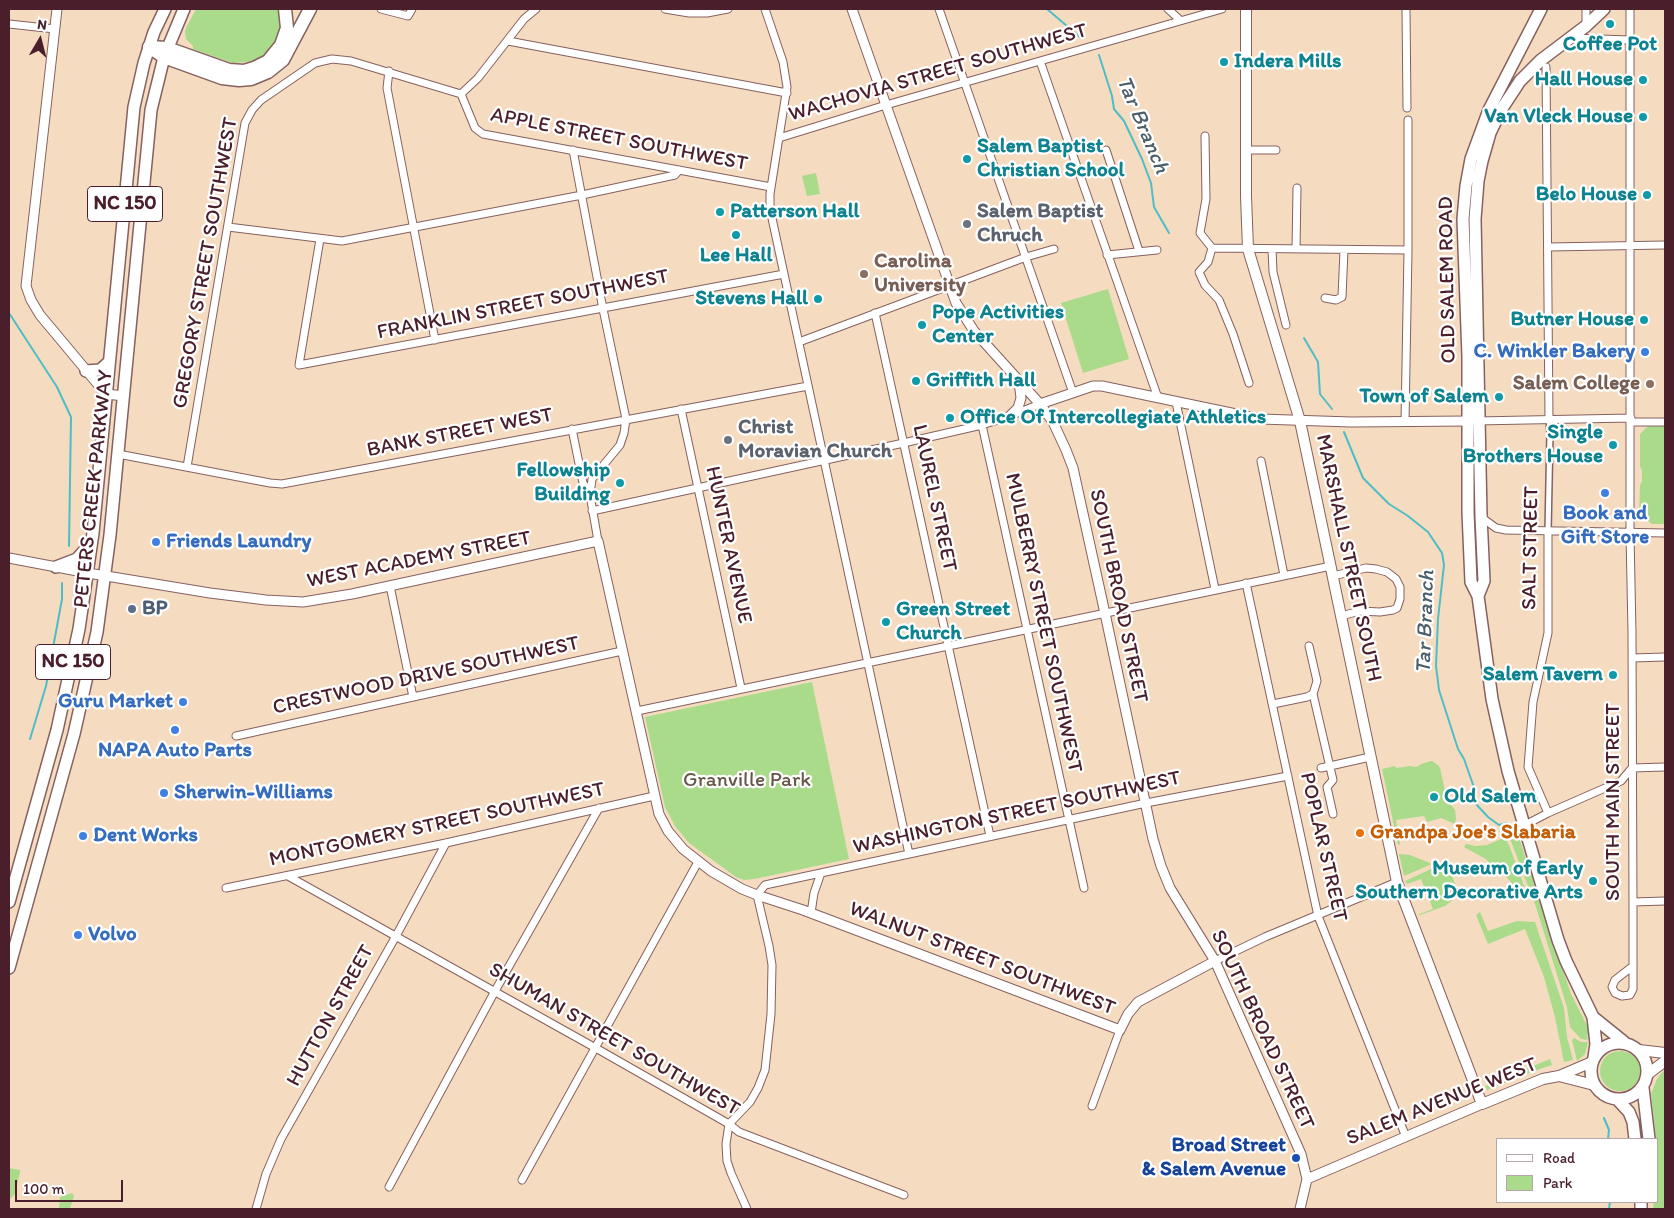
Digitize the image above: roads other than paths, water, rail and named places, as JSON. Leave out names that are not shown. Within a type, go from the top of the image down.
[{"type":"highway","points":[[165,53],[229,70],[254,68],[268,61],[281,45],[286,28],[285,9]]},
{"type":"highway","points":[[149,47],[227,79],[245,80],[257,78],[283,60],[310,9]]},
{"type":"main road","name":"PETERS CREEK PARKWAY","points":[[9,902],[51,750],[76,649],[93,533],[134,107],[149,47],[164,9]]},
{"type":"main road","name":"PETERS CREEK PARKWAY","points":[[9,966],[68,755],[93,652],[105,575],[152,110],[165,53],[184,9]]},
{"type":"main road","name":"MARSHALL STREET SOUTH","points":[[1246,9],[1248,249],[1300,421],[1396,882],[1482,1104]]},
{"type":"main road","name":"OLD SALEM ROAD","points":[[1541,9],[1489,110],[1471,159],[1466,186],[1463,219],[1468,356],[1468,512],[1471,582],[1478,596],[1492,699],[1508,771],[1558,940],[1593,1017],[1596,1044],[1593,1059]]},
{"type":"main road","name":"OLD SALEM ROAD","points":[[1478,596],[1484,581],[1475,219],[1478,181],[1482,161],[1490,133],[1501,110],[1520,81],[1541,60],[1586,26],[1604,9]]},
{"type":"main road","points":[[86,370],[100,370],[109,362]]},
{"type":"main road","points":[[56,567],[74,561],[82,555],[93,533]]},
{"type":"main road","points":[[51,750],[68,755]]},
{"type":"main road","points":[[20,860],[37,864]]},
{"type":"main road","name":"OLD SALEM ROAD","points":[[1593,1017],[1624,1042]]},
{"type":"main road","points":[[1643,1088],[1631,1097],[1617,1099],[1608,1097],[1594,1085],[1592,1078],[1593,1059],[1607,1045],[1615,1042],[1624,1042],[1632,1045],[1640,1050],[1645,1057],[1648,1074],[1643,1088],[1648,1138]]},
{"type":"main road","points":[[1640,1050],[1665,1053]]},
{"type":"main road","name":"SALEM AVENUE WEST","points":[[1482,1104],[1543,1079],[1560,1076],[1593,1059]]},
{"type":"main road","points":[[1648,1074],[1665,1061]]},
{"type":"main road","points":[[1560,1076],[1594,1085]]},
{"type":"main road","points":[[1617,1099],[1629,1112],[1633,1122],[1635,1138]]},
{"type":"street","points":[[381,9],[408,16],[412,9]]},
{"type":"street","points":[[435,340],[388,88],[389,71],[461,94],[478,78],[508,42],[524,19],[536,9]]},
{"type":"street","points":[[665,9],[688,13],[707,13],[728,9]]},
{"type":"street","points":[[765,9],[787,79],[787,93],[771,187],[770,208],[909,854]]},
{"type":"street","name":"SOUTH BROAD STREET","points":[[852,9],[948,286],[956,303],[966,321],[1040,404],[1053,422],[1062,440],[1072,468],[1153,839],[1161,866],[1170,888],[1215,962],[1301,1154],[1307,1179],[1300,1209]]},
{"type":"street","points":[[939,9],[1073,393]]},
{"type":"street","points":[[1168,9],[1180,20]]},
{"type":"street","name":"WACHOVIA STREET SOUTHWEST","points":[[780,138],[1222,9]]},
{"type":"street","points":[[1406,9],[1407,108]]},
{"type":"street","points":[[1586,9],[1586,26]]},
{"type":"street","name":"SOUTH MAIN STREET","points":[[1630,9],[1630,533],[1633,966]]},
{"type":"street","points":[[57,13],[26,279],[28,293],[35,308],[106,394],[124,396]]},
{"type":"street","points":[[9,24],[55,30]]},
{"type":"street","points":[[1570,38],[1630,40]]},
{"type":"street","points":[[508,42],[787,93]]},
{"type":"street","name":"GREGORY STREET SOUTHWEST","points":[[187,468],[245,123],[256,105],[310,65],[326,59],[351,61],[389,71]]},
{"type":"street","points":[[1040,61],[1158,398]]},
{"type":"street","name":"SALT STREET","points":[[1546,67],[1550,433],[1548,632],[1533,702],[1528,767],[1548,813]]},
{"type":"street","name":"APPLE STREET SOUTHWEST","points":[[461,94],[475,128],[480,133],[771,187]]},
{"type":"street","points":[[1404,422],[1408,250],[1408,120]]},
{"type":"street","points":[[1205,136],[1206,199],[1200,233],[1212,248],[1408,250]]},
{"type":"street","points":[[573,150],[626,419],[620,445],[592,479],[590,494],[598,541]]},
{"type":"street","points":[[1106,150],[1139,251]]},
{"type":"street","points":[[1246,150],[1276,150]]},
{"type":"street","points":[[228,227],[320,240],[342,241],[582,195],[675,175],[678,170]]},
{"type":"street","points":[[1296,249],[1298,188]]},
{"type":"street","name":"FRANKLIN STREET SOUTHWEST","points":[[320,240],[299,365],[784,274]]},
{"type":"street","points":[[1549,247],[1665,245]]},
{"type":"street","points":[[1212,248],[1208,262],[1199,272],[1205,285],[1219,300],[1249,383]]},
{"type":"street","points":[[799,342],[1026,257],[1054,249]]},
{"type":"street","points":[[1272,249],[1273,272],[1286,325]]},
{"type":"street","points":[[1107,255],[1157,250]]},
{"type":"street","points":[[1325,298],[1336,300],[1342,297],[1344,250]]},
{"type":"street","name":"LAUREL STREET","points":[[875,313],[990,836]]},
{"type":"street","points":[[1010,416],[1018,408],[1021,398],[1019,380]]},
{"type":"street","name":"BANK STREET WEST","points":[[118,454],[282,484],[808,386]]},
{"type":"street","points":[[592,511],[982,425],[1093,386],[1102,386],[1245,417],[1300,421],[1404,422],[1549,419],[1665,422]]},
{"type":"street","points":[[1176,402],[1215,589]]},
{"type":"street","name":"HUNTER AVENUE","points":[[681,409],[741,688]]},
{"type":"street","name":"MULBERRY STREET SOUTHWEST","points":[[982,425],[1084,888]]},
{"type":"street","points":[[572,430],[583,482],[590,494]]},
{"type":"street","points":[[1261,461],[1284,575]]},
{"type":"street","points":[[1481,516],[1496,528],[1506,530],[1665,533]]},
{"type":"street","name":"WEST ACADEMY STREET","points":[[9,558],[218,594],[291,602],[325,599],[598,541]]},
{"type":"street","name":"WALNUT STREET SOUTHWEST","points":[[598,541],[659,814],[668,831],[683,849],[698,862],[734,884],[757,895],[811,913],[1120,1030],[1128,1014],[1138,1002],[1265,937],[1396,882]]},
{"type":"street","points":[[637,711],[741,688],[1026,631],[1284,575],[1366,568],[1387,572],[1396,579],[1400,587],[1400,599],[1397,608],[1380,612],[1360,611],[1341,616]]},
{"type":"street","name":"POPLAR STREET","points":[[1246,583],[1318,916],[1406,1137]]},
{"type":"street","points":[[390,586],[413,697]]},
{"type":"street","points":[[1309,646],[1317,681],[1313,694],[1332,780],[1327,787],[1333,814]]},
{"type":"street","name":"CRESTWOOD DRIVE SOUTHWEST","points":[[236,736],[622,651]]},
{"type":"street","points":[[1632,658],[1665,657]]},
{"type":"street","points":[[1273,704],[1308,697],[1313,694]]},
{"type":"street","points":[[1320,768],[1370,757]]},
{"type":"street","points":[[1523,826],[1621,781],[1632,768],[1665,767]]},
{"type":"street","name":"WASHINGTON STREET SOUTHWEST","points":[[757,895],[765,885],[1146,803],[1288,776]]},
{"type":"street","name":"MONTGOMERY STREET SOUTHWEST","points":[[226,888],[446,843],[654,796]]},
{"type":"street","points":[[389,1187],[495,991],[599,808]]},
{"type":"street","name":"HUTTON STREET","points":[[256,1209],[266,1174],[281,1139],[396,936],[446,843]]},
{"type":"street","points":[[522,1180],[698,862]]},
{"type":"street","points":[[811,913],[820,873]]},
{"type":"street","name":"SHUMAN STREET SOUTHWEST","points":[[288,876],[595,1047],[730,1124],[739,1132],[904,1195]]},
{"type":"street","points":[[748,1209],[738,1192],[727,1161],[726,1144],[730,1124],[750,1102],[765,1070],[771,1014],[772,965],[757,895]]},
{"type":"street","points":[[1633,902],[1665,901]]},
{"type":"street","points":[[1092,1106],[1120,1030]]},
{"type":"street","name":"SALEM AVENUE WEST","points":[[1307,1179],[1482,1104]]},
{"type":"waterway","name":"Tar Branch","points":[[1047,9],[1081,38]]},
{"type":"waterway","name":"Tar Branch","points":[[1099,55],[1112,96],[1114,109],[1124,121],[1142,159],[1151,183],[1154,207],[1169,233]]},
{"type":"waterway","points":[[9,313],[57,387],[71,417],[69,546]]},
{"type":"waterway","name":"Tar Branch","points":[[1304,338],[1318,362],[1320,394],[1332,409]]},
{"type":"waterway","name":"Tar Branch","points":[[1344,432],[1363,478],[1389,504],[1428,532],[1442,553],[1444,565],[1438,619],[1436,666],[1439,690],[1458,749],[1464,759],[1476,793],[1475,803],[1488,817],[1499,825],[1507,823]]},
{"type":"waterway","points":[[30,739],[46,686],[62,599],[62,583]]},
{"type":"waterway","name":"Tar Branch","points":[[1604,1118],[1609,1130],[1608,1138]]},
{"type":"waterway","name":"Tar Branch","points":[[1609,1209],[1610,1203]]},
{"type":"place","name":"Coffee Pot","points":[[1610,24]]},
{"type":"place","name":"Indera Mills","points":[[1224,62]]},
{"type":"place","name":"Hall House","points":[[1643,80]]},
{"type":"place","name":"Van Vleck House","points":[[1643,117]]},
{"type":"place","name":"Salem Baptist Christian School","points":[[967,159]]},
{"type":"place","name":"Belo House","points":[[1647,195]]},
{"type":"place","name":"Patterson Hall","points":[[720,212]]},
{"type":"place","name":"Salem Baptist Chruch","points":[[967,224]]},
{"type":"place","name":"Lee Hall","points":[[736,235]]},
{"type":"place","name":"Carolina University","points":[[864,274]]},
{"type":"place","name":"Stevens Hall","points":[[818,299]]},
{"type":"place","name":"Butner House","points":[[1644,320]]},
{"type":"place","name":"Pope Activities Center","points":[[922,325]]},
{"type":"place","name":"C. Winkler Bakery","points":[[1645,352]]},
{"type":"place","name":"Griffith Hall","points":[[916,381]]},
{"type":"place","name":"Salem College","points":[[1650,384]]},
{"type":"place","name":"Town of Salem","points":[[1499,397]]},
{"type":"place","name":"Office Of Intercollegiate Athletics","points":[[950,418]]},
{"type":"place","name":"Christ Moravian Church","points":[[728,440]]},
{"type":"place","name":"Single Brothers House","points":[[1613,445]]},
{"type":"place","name":"Fellowship Building","points":[[620,483]]},
{"type":"place","name":"Book and Gift Store","points":[[1605,493]]},
{"type":"place","name":"Friends Laundry","points":[[156,542]]},
{"type":"place","name":"BP","points":[[132,609]]},
{"type":"place","name":"Green Street Church","points":[[886,622]]},
{"type":"place","name":"Salem Tavern","points":[[1613,675]]},
{"type":"place","name":"Guru Market","points":[[183,702]]},
{"type":"place","name":"NAPA Auto Parts","points":[[175,730]]},
{"type":"place","name":"Sherwin-Williams","points":[[164,793]]},
{"type":"place","name":"Old Salem","points":[[1434,797]]},
{"type":"place","name":"Grandpa Joe's Slabaria","points":[[1360,833]]},
{"type":"place","name":"Dent Works","points":[[83,836]]},
{"type":"place","name":"Museum of Early Southern Decorative Arts","points":[[1593,881]]},
{"type":"place","name":"Volvo","points":[[78,935]]},
{"type":"place","name":"Broad Street & Salem Avenue","points":[[1296,1158]]},
{"type":"park label","name":"Granville Park","points":[[747,781]]}]
